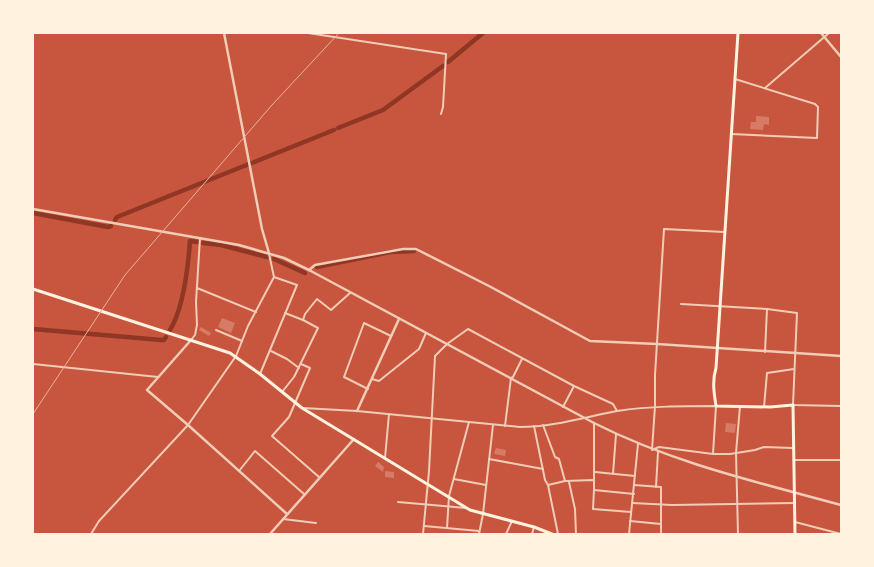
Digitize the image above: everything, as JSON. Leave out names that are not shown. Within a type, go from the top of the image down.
[{"type":"main road","points":[[738,33],[730,134],[716,368],[713,378],[716,406],[764,407],[792,405],[795,534]]},
{"type":"main road","points":[[33,289],[236,356],[302,408],[468,508],[483,514],[534,527],[552,534]]},
{"type":"street","points":[[91,534],[99,521],[188,425],[236,356],[274,277],[262,229],[224,33]]},
{"type":"street","points":[[308,33],[446,54],[443,107],[441,114]]},
{"type":"street","points":[[821,33],[841,58]]},
{"type":"street","points":[[765,88],[829,33]]},
{"type":"street","points":[[730,134],[817,138],[818,108],[815,104],[734,79]]},
{"type":"street","points":[[33,209],[200,237],[238,245],[284,258],[563,407],[638,444],[738,478],[841,505]]},
{"type":"street","points":[[652,450],[664,229],[724,232]]},
{"type":"street","points":[[200,237],[196,302],[197,325],[194,335],[147,390],[287,514]]},
{"type":"street","points":[[309,270],[315,265],[402,249],[416,249],[489,286],[590,341],[841,356]]},
{"type":"street","points":[[260,374],[297,285],[274,277]]},
{"type":"street","points":[[197,288],[256,312]]},
{"type":"street","points":[[303,320],[305,314],[317,299],[331,310],[350,293]]},
{"type":"street","points":[[681,304],[797,313],[792,405],[841,406]]},
{"type":"street","points":[[765,352],[767,310]]},
{"type":"street","points":[[282,393],[299,368],[318,328],[285,313]]},
{"type":"street","points":[[357,411],[399,319]]},
{"type":"street","points":[[368,389],[344,377],[364,322],[392,336]]},
{"type":"street","points":[[423,534],[433,418],[436,356],[447,344],[468,329],[574,386],[613,404],[617,411]]},
{"type":"street","points":[[216,330],[242,341]]},
{"type":"street","points":[[372,379],[378,381],[419,349],[426,334]]},
{"type":"street","points":[[270,351],[287,359],[299,368]]},
{"type":"street","points":[[504,426],[511,378],[523,358]]},
{"type":"street","points":[[33,364],[158,377]]},
{"type":"street","points":[[300,364],[310,368],[289,417],[272,436],[319,477]]},
{"type":"street","points":[[764,407],[767,373],[794,369]]},
{"type":"street","points":[[563,407],[574,386]]},
{"type":"street","points":[[302,408],[357,411],[520,427],[543,425],[617,411],[655,406],[716,406],[713,454]]},
{"type":"street","points":[[738,534],[738,478],[736,453],[740,406]]},
{"type":"street","points":[[385,458],[389,414]]},
{"type":"street","points":[[447,528],[449,496],[470,422]]},
{"type":"street","points":[[594,423],[593,508],[631,512]]},
{"type":"street","points":[[424,526],[479,533],[483,514],[492,425]]},
{"type":"street","points":[[543,425],[555,457],[560,459],[565,481]]},
{"type":"street","points":[[534,426],[558,534]]},
{"type":"street","points":[[613,474],[616,434]]},
{"type":"street","points":[[270,534],[354,439]]},
{"type":"street","points":[[629,534],[638,444]]},
{"type":"street","points":[[652,450],[659,447],[713,454],[730,454],[764,447],[793,448]]},
{"type":"street","points":[[239,471],[255,451],[304,494]]},
{"type":"street","points":[[656,487],[658,452]]},
{"type":"street","points":[[489,459],[543,469]]},
{"type":"street","points":[[794,460],[841,460]]},
{"type":"street","points":[[594,472],[635,476]]},
{"type":"street","points":[[454,479],[486,484]]},
{"type":"street","points":[[548,485],[565,481],[594,480]]},
{"type":"street","points":[[569,481],[575,509],[576,534]]},
{"type":"street","points":[[634,485],[661,487],[661,534]]},
{"type":"street","points":[[594,490],[634,494]]},
{"type":"street","points":[[398,502],[468,508]]},
{"type":"street","points":[[632,503],[661,505],[794,503]]},
{"type":"street","points":[[283,519],[316,522]]},
{"type":"street","points":[[506,534],[512,521]]},
{"type":"street","points":[[630,521],[661,524]]},
{"type":"street","points":[[795,522],[841,534]]},
{"type":"street","points":[[532,534],[534,527]]},
{"type":"building","points":[[756,116],[769,117],[769,125],[764,124],[763,130],[750,129],[751,122],[756,122]]},
{"type":"building","points":[[222,318],[235,323],[231,333],[218,327]]},
{"type":"building","points":[[201,327],[211,333],[209,336],[199,330]]},
{"type":"building","points":[[726,423],[736,424],[735,433],[725,432]]},
{"type":"building","points":[[496,448],[506,450],[505,456],[494,454]]},
{"type":"building","points":[[378,462],[384,467],[383,472],[375,466]]},
{"type":"building","points":[[385,471],[394,472],[394,478],[385,477]]},
{"type":"waterway","points":[[448,62],[483,33]]},
{"type":"waterway","points":[[338,128],[383,110],[443,66]]},
{"type":"waterway","points":[[252,163],[334,130]]},
{"type":"waterway","points":[[115,220],[117,217],[249,164]]},
{"type":"waterway","points":[[33,213],[108,227],[111,226]]},
{"type":"waterway","points":[[170,330],[175,321],[182,299],[190,241],[198,242]]},
{"type":"waterway","points":[[203,243],[221,245],[267,257]]},
{"type":"waterway","points":[[317,267],[390,252],[414,251]]},
{"type":"waterway","points":[[274,259],[305,273]]},
{"type":"waterway","points":[[33,329],[161,340],[164,340],[166,337]]},
{"type":"railway","points":[[33,414],[125,275],[272,105],[339,33]]}]
